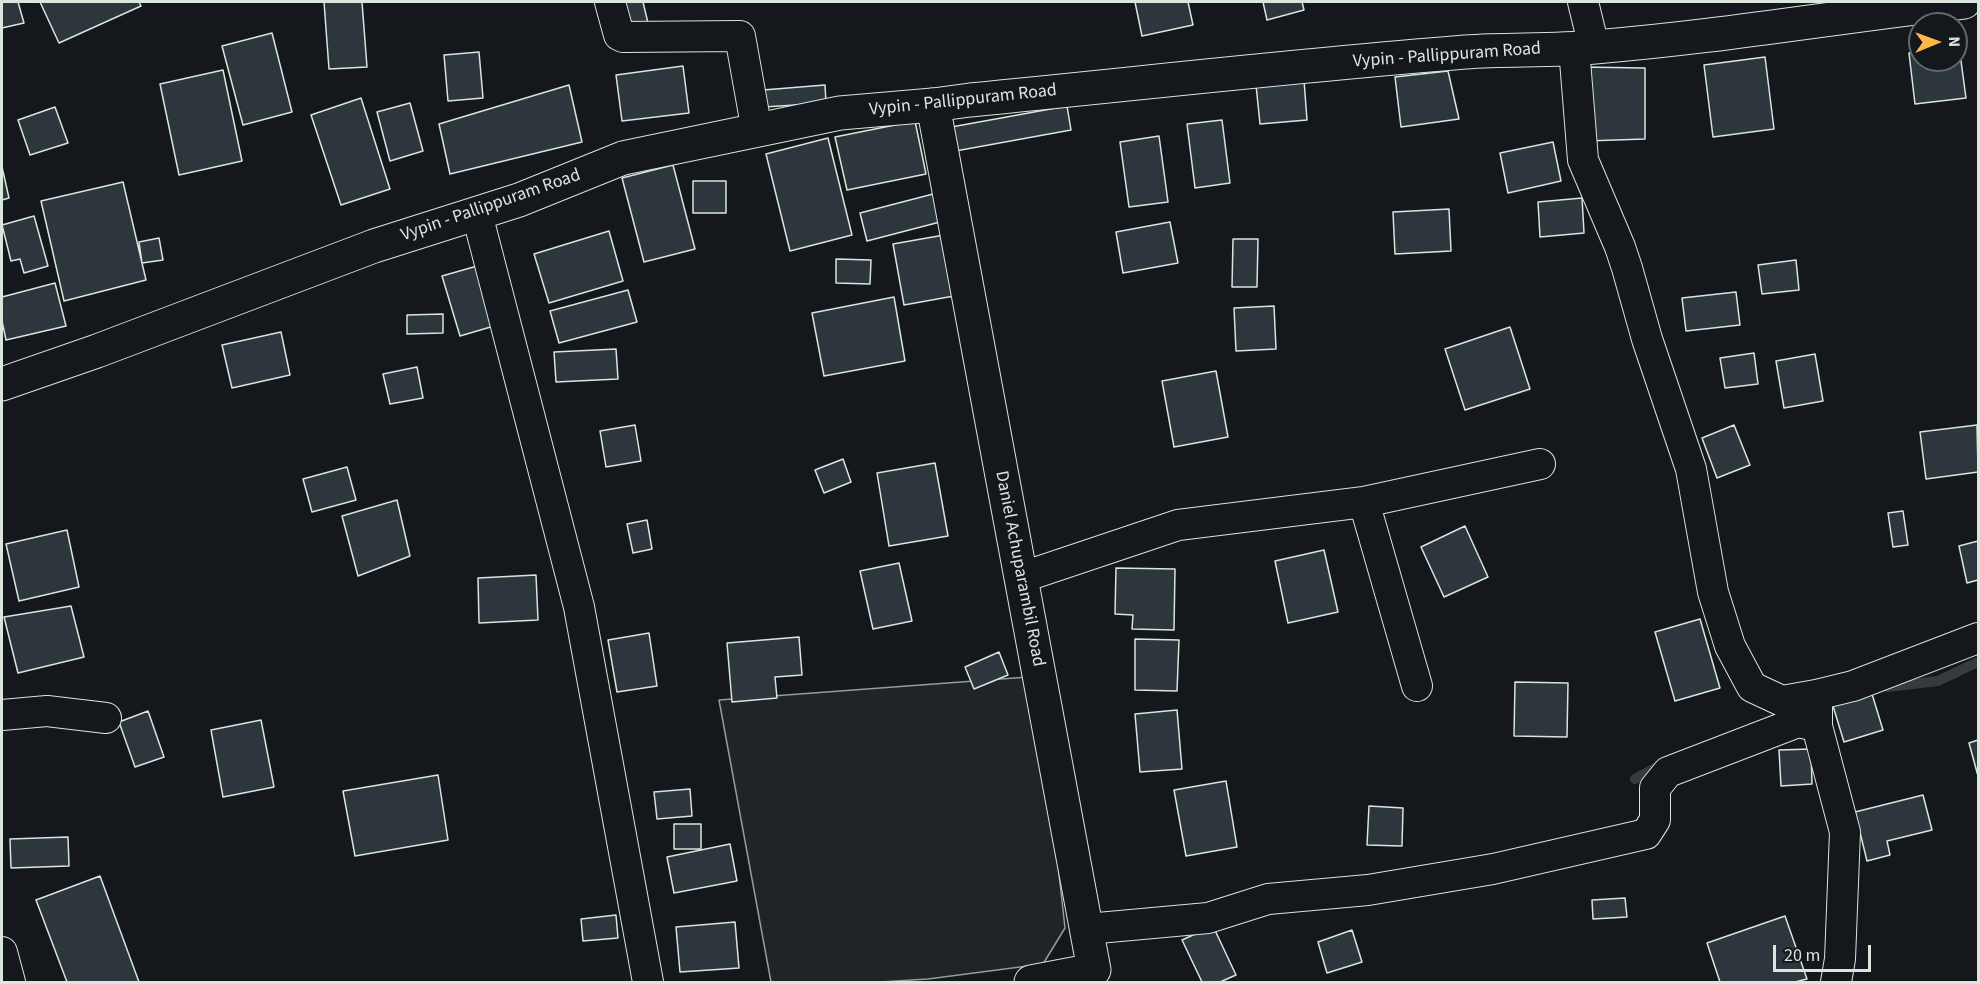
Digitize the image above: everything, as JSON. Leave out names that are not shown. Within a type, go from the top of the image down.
[{"type":"main road","name":"Vypin - Pallippuram Road","points":[[2,384],[97,351],[374,246],[519,200],[623,158],[840,113],[1259,70],[1468,52],[1584,48],[1734,33],[1853,8],[1964,2]]},
{"type":"main road","name":"Daniel Achuparambil Road","points":[[933,105],[1020,578],[1097,976],[1031,982]]},
{"type":"street","points":[[610,2],[619,35],[624,37],[740,36],[757,131]]},
{"type":"street","points":[[1583,2],[1583,160],[1623,257],[1647,339],[1691,469],[1713,592],[1730,646],[1752,687],[1782,701],[1817,707]]},
{"type":"street","points":[[477,214],[579,606],[648,982]]},
{"type":"street","points":[[1020,578],[1178,525],[1364,502],[1540,464]]},
{"type":"street","points":[[1364,502],[1417,686]]},
{"type":"street","points":[[1087,929],[1208,918],[1268,899],[1368,890],[1493,869],[1647,834],[1655,820],[1655,789],[1668,772],[1798,722],[1817,707],[1853,686],[1978,638]]},
{"type":"street","points":[[1817,707],[1845,832],[1840,958],[1836,982]]},
{"type":"street","points":[[2,715],[47,711],[106,718]]},
{"type":"street","points":[[2,952],[10,982]]},
{"type":"shaded area","points":[[1028,677],[1057,856],[1065,928],[1043,964],[928,979],[880,982],[771,982],[719,700]]},
{"type":"building","points":[[2,2],[18,2],[24,23],[2,28]]},
{"type":"building","points":[[40,2],[139,2],[141,6],[59,43]]},
{"type":"building","points":[[324,2],[362,2],[367,67],[329,69]]},
{"type":"building","points":[[616,2],[643,2],[648,23],[623,29]]},
{"type":"building","points":[[1135,2],[1188,2],[1193,25],[1142,36]]},
{"type":"building","points":[[1263,2],[1302,2],[1304,10],[1267,20]]},
{"type":"building","points":[[272,33],[292,112],[243,125],[222,46]]},
{"type":"building","points":[[479,52],[483,98],[448,101],[444,55]]},
{"type":"building","points":[[1765,57],[1774,129],[1713,137],[1704,65]]},
{"type":"building","points":[[683,66],[689,113],[622,121],[616,75]]},
{"type":"building","points":[[1582,67],[1645,68],[1645,139],[1586,141]]},
{"type":"building","points":[[223,70],[242,161],[179,175],[160,84]]},
{"type":"building","points":[[1448,71],[1459,119],[1401,127],[1395,77]]},
{"type":"building","points":[[1911,72],[1962,72],[1966,98],[1915,104]]},
{"type":"building","points":[[1304,80],[1307,120],[1260,124],[1256,85]]},
{"type":"building","points":[[569,85],[582,142],[450,174],[439,124]]},
{"type":"building","points":[[825,85],[826,103],[764,107],[763,90]]},
{"type":"building","points":[[361,98],[390,189],[341,205],[311,115]]},
{"type":"building","points":[[410,103],[423,151],[390,161],[377,112]]},
{"type":"building","points":[[1067,106],[1071,130],[950,152],[946,128]]},
{"type":"building","points":[[55,107],[68,143],[30,155],[18,120]]},
{"type":"building","points":[[1222,120],[1230,183],[1195,188],[1187,124]]},
{"type":"building","points":[[915,121],[926,174],[847,190],[835,137]]},
{"type":"building","points":[[1159,136],[1168,202],[1129,207],[1120,142]]},
{"type":"building","points":[[828,138],[852,235],[790,251],[766,154]]},
{"type":"building","points":[[1553,142],[1561,181],[1508,193],[1500,153]]},
{"type":"building","points":[[673,165],[695,249],[644,262],[622,178]]},
{"type":"building","points":[[2,167],[9,198],[2,200]]},
{"type":"building","points":[[693,181],[726,181],[726,213],[693,213]]},
{"type":"building","points":[[123,182],[146,280],[64,301],[41,201]]},
{"type":"building","points":[[933,194],[940,222],[867,241],[860,213]]},
{"type":"building","points":[[1582,198],[1584,233],[1540,237],[1538,202]]},
{"type":"building","points":[[1449,209],[1451,251],[1395,254],[1393,212]]},
{"type":"building","points":[[34,216],[48,266],[24,273],[20,259],[11,261],[2,225]]},
{"type":"building","points":[[1170,222],[1178,263],[1123,273],[1116,232]]},
{"type":"building","points":[[609,231],[623,281],[549,303],[534,254]]},
{"type":"building","points":[[944,235],[954,296],[904,305],[893,244]]},
{"type":"building","points":[[159,238],[163,260],[142,263],[139,242]]},
{"type":"building","points":[[1233,239],[1258,239],[1257,287],[1232,287]]},
{"type":"building","points":[[836,259],[871,260],[870,284],[836,283]]},
{"type":"building","points":[[1796,260],[1799,290],[1762,294],[1758,265]]},
{"type":"building","points":[[477,266],[494,326],[460,336],[442,276]]},
{"type":"building","points":[[55,283],[66,326],[6,340],[2,321],[2,297]]},
{"type":"building","points":[[628,290],[637,322],[559,343],[550,311]]},
{"type":"building","points":[[1736,292],[1740,325],[1686,331],[1682,298]]},
{"type":"building","points":[[894,297],[905,361],[824,376],[812,313]]},
{"type":"building","points":[[1274,306],[1276,349],[1236,351],[1234,308]]},
{"type":"building","points":[[443,314],[443,333],[407,334],[407,315]]},
{"type":"building","points":[[1510,327],[1530,389],[1465,410],[1445,349]]},
{"type":"building","points":[[281,332],[290,375],[232,388],[222,345]]},
{"type":"building","points":[[616,349],[618,379],[556,382],[554,352]]},
{"type":"building","points":[[1754,353],[1758,384],[1725,388],[1720,358]]},
{"type":"building","points":[[1815,354],[1823,401],[1784,408],[1776,361]]},
{"type":"building","points":[[417,367],[423,398],[390,404],[383,374]]},
{"type":"building","points":[[1216,371],[1228,437],[1174,447],[1162,381]]},
{"type":"building","points":[[635,425],[641,461],[606,467],[600,431]]},
{"type":"building","points":[[1734,425],[1750,465],[1717,478],[1702,438]]},
{"type":"building","points":[[1977,425],[1978,472],[1926,479],[1920,432]]},
{"type":"building","points":[[843,459],[851,482],[824,493],[815,470]]},
{"type":"building","points":[[935,463],[948,536],[889,546],[877,473]]},
{"type":"building","points":[[347,467],[356,500],[312,512],[303,479]]},
{"type":"building","points":[[397,500],[410,556],[358,576],[342,516]]},
{"type":"building","points":[[1903,511],[1908,545],[1893,547],[1888,513]]},
{"type":"building","points":[[647,520],[652,549],[633,553],[627,524]]},
{"type":"building","points":[[1465,526],[1488,577],[1444,597],[1421,547]]},
{"type":"building","points":[[67,530],[79,587],[19,601],[6,544]]},
{"type":"building","points":[[1978,541],[1978,580],[1967,583],[1959,546]]},
{"type":"building","points":[[1324,550],[1338,612],[1288,623],[1275,561]]},
{"type":"building","points":[[899,563],[912,621],[873,629],[860,571]]},
{"type":"building","points":[[1116,568],[1175,569],[1174,630],[1132,629],[1133,615],[1115,614]]},
{"type":"building","points":[[536,575],[538,620],[479,623],[478,578]]},
{"type":"building","points":[[71,606],[84,657],[18,673],[4,617]]},
{"type":"building","points":[[1700,619],[1720,688],[1675,701],[1655,632]]},
{"type":"building","points":[[649,633],[657,686],[617,692],[608,640]]},
{"type":"building","points":[[799,637],[802,675],[775,677],[777,698],[732,702],[727,643]]},
{"type":"building","points":[[1135,639],[1179,640],[1177,691],[1135,690]]},
{"type":"building","points":[[999,652],[1008,675],[974,689],[965,667]]},
{"type":"building","points":[[1515,682],[1568,683],[1567,737],[1514,736]]},
{"type":"building","points":[[1872,694],[1883,730],[1844,742],[1833,706]]},
{"type":"building","points":[[1177,710],[1182,769],[1140,772],[1135,714]]},
{"type":"building","points":[[148,711],[164,757],[135,767],[119,722]]},
{"type":"building","points":[[261,720],[274,787],[223,797],[211,730]]},
{"type":"building","points":[[1978,740],[1978,776],[1969,743]]},
{"type":"building","points":[[1811,749],[1812,784],[1781,786],[1779,750]]},
{"type":"building","points":[[438,775],[448,840],[355,856],[343,791]]},
{"type":"building","points":[[1226,781],[1237,847],[1186,856],[1174,790]]},
{"type":"building","points":[[690,789],[692,816],[657,819],[654,792]]},
{"type":"building","points":[[1923,795],[1932,830],[1887,841],[1890,855],[1867,861],[1855,812]]},
{"type":"building","points":[[1369,806],[1403,808],[1402,846],[1367,845]]},
{"type":"building","points":[[674,824],[701,824],[701,849],[674,849]]},
{"type":"building","points":[[68,837],[69,866],[11,868],[10,839]]},
{"type":"building","points":[[730,844],[737,881],[674,893],[667,857]]},
{"type":"building","points":[[100,876],[139,982],[67,982],[36,900]]},
{"type":"building","points":[[1625,898],[1627,917],[1593,919],[1592,900]]},
{"type":"building","points":[[616,915],[618,938],[583,941],[581,919]]},
{"type":"building","points":[[1785,916],[1807,979],[1795,982],[1720,982],[1707,943]]},
{"type":"building","points":[[735,922],[739,968],[680,972],[676,927]]},
{"type":"building","points":[[1213,926],[1236,975],[1220,982],[1202,982],[1182,940]]},
{"type":"building","points":[[1352,930],[1362,962],[1327,973],[1318,942]]},
{"type":"waterway","points":[[1887,687],[1938,681],[1978,662]]},
{"type":"waterway","points":[[1635,779],[1661,765]]}]
